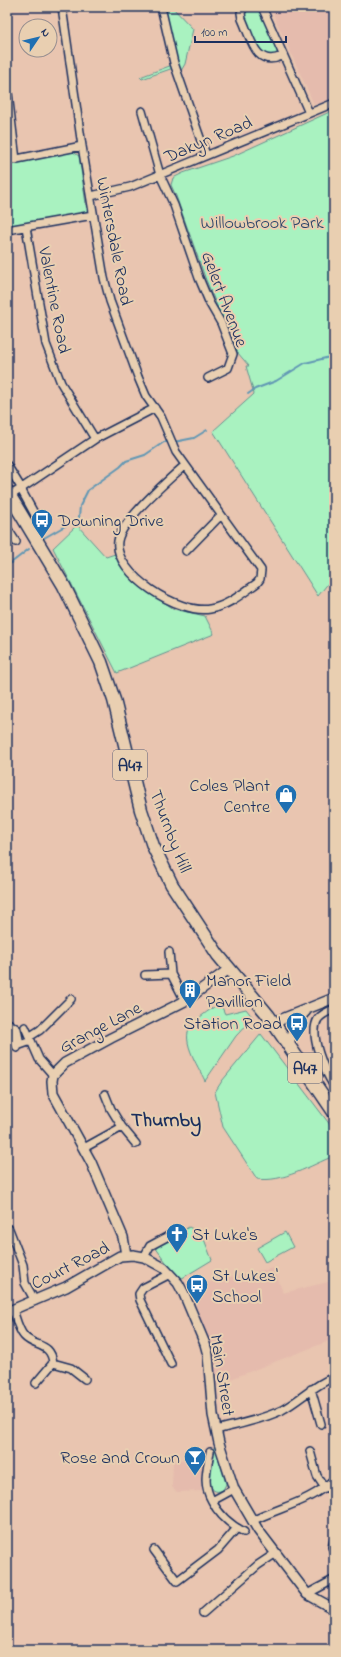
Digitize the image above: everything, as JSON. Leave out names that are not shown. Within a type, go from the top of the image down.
[{"type":"highway","name":"Thurnby Hill","points":[[8,495],[64,586],[101,662],[114,700],[141,810],[161,863],[182,902],[229,970],[275,1025],[334,1112]]},
{"type":"street","name":"Wintersdale Road","points":[[62,7],[93,215],[110,301],[146,396],[155,408],[184,466],[261,570],[260,579],[257,583],[230,602],[209,610],[180,606],[159,595],[125,566],[119,551],[118,541],[126,524],[184,466]]},
{"type":"street","points":[[161,7],[174,63],[206,155]]},
{"type":"street","points":[[244,7],[241,13],[242,19],[259,56],[265,60],[275,59],[282,56]]},
{"type":"street","points":[[262,7],[282,56],[309,114]]},
{"type":"street","points":[[7,85],[16,160]]},
{"type":"street","name":"Dakyn Road","points":[[90,196],[130,187],[334,103]]},
{"type":"street","name":"Gelert Avenue","points":[[142,111],[160,175],[182,225],[199,278],[210,304],[221,323],[233,354],[228,368],[208,378]]},
{"type":"street","points":[[7,162],[82,146]]},
{"type":"street","points":[[7,230],[93,215]]},
{"type":"street","name":"Valentine Road","points":[[26,227],[46,344],[61,383],[95,439]]},
{"type":"street","points":[[8,495],[22,489],[95,439],[155,408]]},
{"type":"street","points":[[7,465],[22,489],[40,524]]},
{"type":"street","points":[[186,551],[221,515]]},
{"type":"street","points":[[7,528],[16,542]]},
{"type":"street","points":[[169,952],[171,974],[185,1001]]},
{"type":"street","name":"Grange Lane","points":[[126,1255],[123,1237],[84,1148],[56,1099],[52,1087],[53,1075],[60,1067],[88,1050],[185,1001],[229,970]]},
{"type":"street","points":[[145,976],[171,974]]},
{"type":"street","points":[[275,1025],[282,1019],[334,998]]},
{"type":"street","points":[[7,1022],[17,1029],[20,1045],[40,1030],[71,999]]},
{"type":"street","points":[[289,1045],[296,1021],[312,1006]]},
{"type":"street","points":[[334,1009],[319,1018],[316,1023],[315,1034],[319,1054],[334,1086]]},
{"type":"street","points":[[14,1027],[10,1032],[17,1048]]},
{"type":"street","points":[[25,1027],[39,1059],[53,1075]]},
{"type":"street","points":[[105,1094],[111,1109],[122,1127],[136,1144]]},
{"type":"street","points":[[84,1148],[122,1127]]},
{"type":"street","points":[[9,1229],[22,1265],[25,1284],[35,1301]]},
{"type":"street","points":[[144,1257],[150,1246],[176,1232]]},
{"type":"street","name":"Main Street","points":[[126,1255],[144,1257],[157,1263],[170,1274],[184,1294],[205,1344],[216,1430],[222,1456],[234,1489],[252,1521],[307,1594],[334,1609]]},
{"type":"street","name":"Court Road","points":[[10,1311],[66,1287],[115,1258],[126,1255]]},
{"type":"street","points":[[170,1274],[143,1288],[139,1294],[140,1300],[172,1364]]},
{"type":"street","points":[[10,1311],[23,1335],[47,1349],[52,1356],[53,1362],[36,1383]]},
{"type":"street","points":[[53,1362],[71,1368],[85,1379]]},
{"type":"street","points":[[216,1430],[272,1414],[288,1406],[311,1389],[334,1376]]},
{"type":"street","points":[[311,1389],[321,1424]]},
{"type":"street","points":[[310,1451],[317,1476],[325,1488]]},
{"type":"street","points":[[154,1550],[177,1581],[218,1550],[241,1530],[221,1515],[205,1487],[210,1452]]},
{"type":"street","points":[[252,1521],[267,1513],[299,1503],[325,1488],[334,1479]]},
{"type":"street","points":[[212,1501],[234,1489]]},
{"type":"street","points":[[334,1539],[332,1547],[334,1552]]},
{"type":"street","points":[[203,1613],[258,1565],[276,1553]]},
{"type":"street","points":[[307,1594],[334,1579]]},
{"type":"shaded area","points":[[270,7],[334,7],[334,98],[323,103],[314,104]]},
{"type":"shaded area","points":[[274,1268],[283,1293],[332,1281],[334,1286],[334,1339],[215,1385],[211,1355],[191,1288],[225,1278]]},
{"type":"shaded area","points":[[203,1459],[201,1483],[203,1491],[177,1492],[172,1487],[173,1462],[176,1460]]},
{"type":"green space","points":[[162,7],[172,7],[193,29],[185,64],[179,74]]},
{"type":"green space","points":[[248,7],[261,7],[280,51],[271,57],[260,53],[244,17],[244,13]]},
{"type":"green space","points":[[175,64],[176,67],[142,79],[140,77]]},
{"type":"green space","name":"Willowbrook Park","points":[[334,110],[334,576],[318,596],[213,431],[254,394],[246,366],[249,366],[237,352],[230,327],[226,327],[206,280],[171,185],[173,178],[183,173],[233,156]]},
{"type":"green space","points":[[73,152],[79,156],[87,211],[85,213],[7,227],[7,165]]},
{"type":"green space","points":[[77,525],[106,557],[115,554],[135,583],[174,609],[205,616],[214,634],[117,673],[53,548]]},
{"type":"green space","points":[[220,1003],[225,1014],[246,1009],[253,1018],[236,1036],[205,1081],[190,1051],[188,1043],[189,1028],[203,1014]]},
{"type":"green space","points":[[261,1034],[334,1130],[334,1156],[287,1176],[267,1180],[257,1179],[223,1127],[215,1092],[222,1081]]},
{"type":"green space","points":[[189,1227],[202,1234],[212,1260],[179,1280],[155,1247]]},
{"type":"green space","points":[[285,1232],[293,1247],[265,1262],[257,1248]]},
{"type":"green space","points":[[215,1446],[226,1484],[223,1490],[216,1491],[212,1488],[209,1482],[211,1457]]},
{"type":"waterway","points":[[248,394],[255,389],[276,381],[305,363],[334,356]]},
{"type":"waterway","points":[[174,442],[194,438],[207,430]]},
{"type":"waterway","points":[[44,538],[79,518],[80,506],[88,490],[126,461],[145,455],[164,442],[170,442]]},
{"type":"waterway","points":[[7,566],[29,549]]},
{"type":"place","name":"Downing Drive","points":[[42,540]]},
{"type":"place","name":"Coles Plant Centre","points":[[286,814]]},
{"type":"place","name":"Manor Field Pavillion","points":[[190,1010]]},
{"type":"place","name":"Station Road","points":[[297,1042]]},
{"type":"place","name":"St Luke's","points":[[177,1254]]},
{"type":"place","name":"St Lukes' School","points":[[197,1304]]},
{"type":"place","name":"Rose and Crown","points":[[195,1476]]},
{"type":"district","name":"Thurnby","points":[[166,1119]]}]
